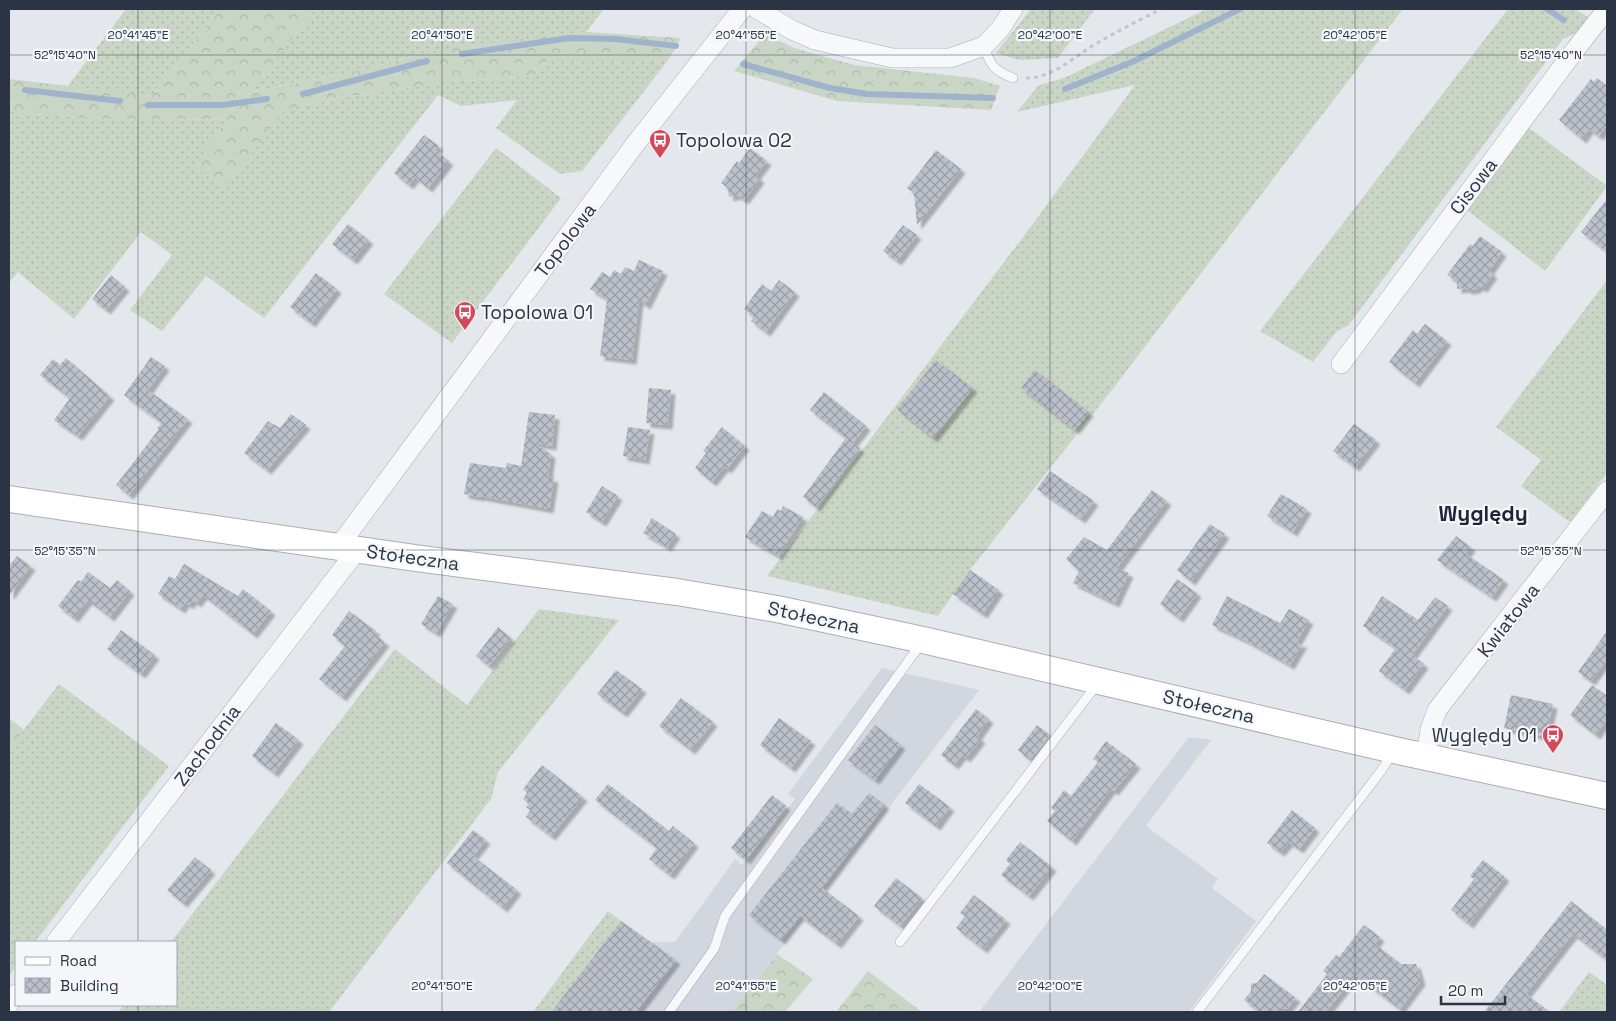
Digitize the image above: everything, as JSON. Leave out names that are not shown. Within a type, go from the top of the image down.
[{"type":"main road","name":"Stołeczna","points":[[9,499],[348,548],[677,592],[777,609],[923,640],[1394,750],[1607,796]]},
{"type":"street","name":"Topolowa","points":[[348,548],[636,143],[742,9]]},
{"type":"street","points":[[756,9],[792,30],[815,40],[892,58],[950,58],[984,46],[1001,28],[1013,9]]},
{"type":"street","name":"Cisowa","points":[[1341,364],[1574,50],[1607,9]]},
{"type":"street","name":"Kwiatowa","points":[[1426,756],[1430,730],[1437,710],[1607,491]]},
{"type":"street","name":"Zachodnia","points":[[57,941],[348,548]]},
{"type":"lane","points":[[984,46],[989,63],[1000,73],[1013,78]]},
{"type":"lane","points":[[669,1012],[714,948],[725,916],[923,640]]},
{"type":"lane","points":[[900,942],[1100,681]]},
{"type":"lane","points":[[1197,1012],[1381,771],[1394,750]]},
{"type":"path","points":[[1013,78],[1036,78],[1061,68],[1097,43],[1161,9]]},
{"type":"shaded area","points":[[882,668],[979,690],[732,1012],[551,1012],[621,921],[650,942],[675,942],[735,859],[742,865],[795,799],[788,794]]},
{"type":"shaded area","points":[[1189,737],[1211,740],[1146,826],[1218,879],[1212,888],[1256,921],[1189,1012],[979,1012]]},
{"type":"green space","points":[[126,9],[220,9],[152,96],[67,87]]},
{"type":"green space","points":[[220,9],[315,9],[251,92],[363,70],[427,52],[478,44],[586,32],[681,38],[669,59],[550,58],[534,76],[448,82],[344,97],[285,109],[225,189],[194,166],[227,119],[145,120],[90,118],[9,111],[9,79],[152,96]]},
{"type":"green space","points":[[315,9],[604,9],[586,32],[427,52],[363,70],[250,92]]},
{"type":"green space","points":[[1031,9],[1095,9],[1058,58],[1019,60],[996,53]]},
{"type":"green space","points":[[1207,9],[1403,9],[1111,391],[970,570],[938,616],[767,576],[1029,229],[1135,85],[1017,112],[1039,85],[1064,78]]},
{"type":"green space","points":[[1508,9],[1575,9],[1589,18],[1578,32],[1563,39],[1348,326],[1337,331],[1313,362],[1260,331]]},
{"type":"green space","points":[[765,34],[794,48],[854,65],[974,78],[1000,86],[991,110],[837,101],[734,71]]},
{"type":"green space","points":[[550,58],[669,59],[582,171],[560,174],[496,128],[517,100],[461,106],[438,95],[264,318],[206,276],[162,331],[130,310],[172,255],[141,232],[74,319],[18,272],[9,283],[9,111],[63,117],[146,120],[228,119],[225,189],[284,109],[344,97],[448,82],[534,76]]},
{"type":"green space","points":[[1529,128],[1607,186],[1545,271],[1467,210]]},
{"type":"green space","points":[[496,148],[561,198],[452,343],[384,294]]},
{"type":"green space","points":[[1607,280],[1607,473],[1570,522],[1521,486],[1541,460],[1496,427]]},
{"type":"green space","points":[[539,609],[619,620],[498,772],[491,799],[329,1012],[118,1012],[122,1006],[178,1006],[178,941],[172,941],[395,649],[467,705]]},
{"type":"green space","points":[[59,684],[169,766],[36,941],[15,941],[15,967],[9,976],[9,749]]},
{"type":"green space","points":[[9,718],[24,730],[9,749]]},
{"type":"green space","points":[[608,911],[621,921],[551,1012],[533,1012]]},
{"type":"green space","points":[[777,954],[813,979],[785,1012],[732,1012]]},
{"type":"green space","points":[[868,971],[922,1012],[836,1012]]},
{"type":"green space","points":[[1589,972],[1607,985],[1607,1012],[1559,1012]]},
{"type":"building","points":[[1597,78],[1607,86],[1607,125],[1599,136],[1589,129],[1582,139],[1559,120],[1591,79],[1594,82]]},
{"type":"building","points":[[424,135],[439,146],[435,150],[449,161],[428,188],[415,177],[409,185],[394,173]]},
{"type":"building","points":[[750,148],[767,161],[756,175],[760,179],[744,200],[737,195],[729,197],[728,188],[721,183],[737,161],[739,163]]},
{"type":"building","points":[[936,150],[961,169],[917,225],[914,193],[907,188]]},
{"type":"building","points":[[1607,199],[1607,252],[1581,232]]},
{"type":"building","points":[[348,224],[369,240],[353,260],[332,244]]},
{"type":"building","points":[[903,225],[917,235],[897,261],[883,251]]},
{"type":"building","points":[[1480,236],[1502,252],[1489,271],[1493,274],[1483,288],[1479,286],[1476,289],[1457,289],[1457,281],[1447,275],[1470,244],[1473,246]]},
{"type":"building","points":[[639,260],[663,271],[646,305],[639,300],[632,360],[600,356],[607,299],[590,289],[602,272],[610,277],[614,270],[621,274],[625,267],[634,271]]},
{"type":"building","points":[[316,273],[337,289],[311,323],[290,307]]},
{"type":"building","points":[[111,275],[125,287],[106,310],[92,299]]},
{"type":"building","points":[[779,280],[795,292],[766,332],[751,321],[754,316],[744,309],[762,284],[771,291]]},
{"type":"building","points":[[1425,324],[1447,341],[1415,383],[1389,362],[1413,330],[1417,334]]},
{"type":"building","points":[[151,357],[165,366],[148,390],[188,419],[129,495],[116,485],[162,423],[124,395]]},
{"type":"building","points":[[66,358],[110,396],[78,436],[54,420],[70,398],[40,375],[53,359],[60,365]]},
{"type":"building","points":[[936,360],[973,388],[933,438],[897,409]]},
{"type":"building","points":[[1035,370],[1089,412],[1075,430],[1021,388]]},
{"type":"building","points":[[649,388],[671,390],[668,425],[646,423]]},
{"type":"building","points":[[824,392],[866,426],[853,443],[860,448],[816,507],[803,497],[846,438],[810,410]]},
{"type":"building","points":[[529,412],[555,415],[552,446],[534,443],[551,454],[548,477],[554,478],[549,509],[464,494],[470,463],[506,468],[507,463],[521,466]]},
{"type":"building","points":[[291,414],[306,425],[267,470],[244,453],[268,421],[280,428]]},
{"type":"building","points":[[1354,424],[1376,440],[1355,467],[1333,451]]},
{"type":"building","points":[[628,427],[650,430],[645,460],[623,456]]},
{"type":"building","points":[[722,427],[745,446],[727,469],[724,467],[712,482],[695,468],[706,453],[703,451]]},
{"type":"building","points":[[1050,471],[1094,501],[1081,519],[1037,489]]},
{"type":"building","points":[[602,486],[618,496],[602,522],[586,512]]},
{"type":"building","points":[[1152,490],[1167,501],[1117,568],[1129,573],[1115,603],[1073,583],[1079,571],[1066,559],[1084,537],[1107,550]]},
{"type":"building","points":[[1281,494],[1307,509],[1293,532],[1267,516]]},
{"type":"building","points":[[783,506],[803,517],[778,556],[745,537],[762,511],[773,517],[777,509],[781,511]]},
{"type":"building","points":[[652,518],[676,534],[667,547],[643,533]]},
{"type":"building","points":[[1210,524],[1225,534],[1191,581],[1177,570]]},
{"type":"building","points":[[1456,536],[1471,547],[1466,554],[1504,580],[1492,597],[1437,560]]},
{"type":"building","points":[[17,556],[31,566],[9,596],[9,566]]},
{"type":"building","points":[[184,564],[238,596],[243,589],[271,611],[253,634],[203,595],[197,603],[193,600],[189,605],[185,602],[181,609],[158,594],[169,576],[175,579]]},
{"type":"building","points":[[970,570],[999,590],[983,614],[953,594]]},
{"type":"building","points":[[88,572],[110,588],[117,580],[130,591],[110,617],[88,600],[74,618],[58,606],[78,580],[81,582]]},
{"type":"building","points":[[1177,579],[1197,593],[1179,618],[1160,604]]},
{"type":"building","points":[[438,596],[453,604],[436,633],[421,624]]},
{"type":"building","points":[[1227,596],[1280,623],[1289,609],[1309,620],[1296,643],[1303,643],[1290,665],[1245,640],[1212,625]]},
{"type":"building","points":[[1382,596],[1418,620],[1435,597],[1448,606],[1412,655],[1424,664],[1405,690],[1379,671],[1396,648],[1363,626]]},
{"type":"building","points":[[349,611],[376,631],[374,634],[385,642],[342,697],[319,679],[345,646],[332,635]]},
{"type":"building","points":[[498,627],[511,638],[489,666],[476,656]]},
{"type":"building","points":[[121,630],[155,655],[141,674],[107,649]]},
{"type":"building","points":[[1607,631],[1607,659],[1591,681],[1578,672]]},
{"type":"building","points":[[616,670],[642,689],[623,713],[597,694]]},
{"type":"building","points":[[1592,685],[1607,696],[1607,719],[1596,735],[1570,715]]},
{"type":"building","points":[[1511,695],[1553,704],[1546,737],[1504,728]]},
{"type":"building","points":[[681,698],[713,722],[691,750],[659,726]]},
{"type":"building","points":[[976,709],[989,719],[977,736],[981,739],[966,758],[962,755],[954,765],[941,755]]},
{"type":"building","points":[[779,718],[811,741],[791,768],[760,745]]},
{"type":"building","points":[[276,723],[299,740],[274,773],[252,756]]},
{"type":"building","points":[[875,725],[901,745],[875,780],[848,760]]},
{"type":"building","points":[[1037,725],[1050,735],[1030,760],[1018,750]]},
{"type":"building","points":[[1106,741],[1136,764],[1114,791],[1111,789],[1072,841],[1047,821],[1055,811],[1051,808],[1064,790],[1071,796],[1098,762],[1093,759]]},
{"type":"building","points":[[542,765],[583,797],[551,836],[526,817],[530,810],[526,807],[529,804],[523,799],[527,793],[523,789]]},
{"type":"building","points":[[608,784],[669,831],[673,826],[694,843],[670,875],[649,859],[657,848],[595,800]]},
{"type":"building","points":[[919,784],[950,807],[936,826],[905,803]]},
{"type":"building","points":[[869,793],[885,805],[822,888],[859,916],[837,944],[800,916],[781,940],[749,915],[837,803],[852,814]]},
{"type":"building","points":[[772,795],[786,806],[746,860],[731,848]]},
{"type":"building","points":[[1292,810],[1315,828],[1299,849],[1289,842],[1280,852],[1267,843]]},
{"type":"building","points":[[473,830],[486,840],[473,856],[517,890],[503,908],[447,863]]},
{"type":"building","points":[[1020,842],[1052,867],[1029,896],[1001,875],[1010,864],[1006,860]]},
{"type":"building","points":[[195,857],[211,870],[183,903],[167,890]]},
{"type":"building","points":[[1483,860],[1505,877],[1469,924],[1451,910],[1474,879],[1470,876]]},
{"type":"building","points":[[896,878],[922,898],[900,926],[874,906]]},
{"type":"building","points":[[974,895],[1006,920],[983,949],[956,928],[965,916],[960,913]]},
{"type":"building","points":[[1571,901],[1607,930],[1607,960],[1573,934],[1526,994],[1550,1012],[1484,1012]]},
{"type":"building","points":[[621,921],[676,960],[636,1012],[551,1012]]},
{"type":"building","points":[[1364,925],[1380,937],[1375,944],[1401,964],[1416,964],[1421,981],[1400,1009],[1355,975],[1326,1012],[1298,1012],[1327,974],[1323,971],[1336,955],[1339,957]]},
{"type":"building","points":[[1264,974],[1296,998],[1287,1009],[1282,1009],[1280,1012],[1260,1012],[1244,1000],[1251,991],[1251,984],[1257,983]]},
{"type":"waterway","points":[[1065,89],[1132,62],[1240,9]]},
{"type":"waterway","points":[[1547,9],[1564,20]]},
{"type":"waterway","points":[[462,54],[569,38],[615,39],[676,46]]},
{"type":"waterway","points":[[303,94],[427,61]]},
{"type":"waterway","points":[[743,64],[830,88],[867,94],[993,98]]},
{"type":"waterway","points":[[25,90],[120,101]]},
{"type":"waterway","points":[[148,105],[223,105],[267,99]]},
{"type":"place","name":"Topolowa 02","points":[[660,159]]},
{"type":"place","name":"Topolowa 01","points":[[465,331]]},
{"type":"place","name":"Wyględy 01","points":[[1553,754]]},
{"type":"district","name":"Wyględy","points":[[1483,514]]}]
